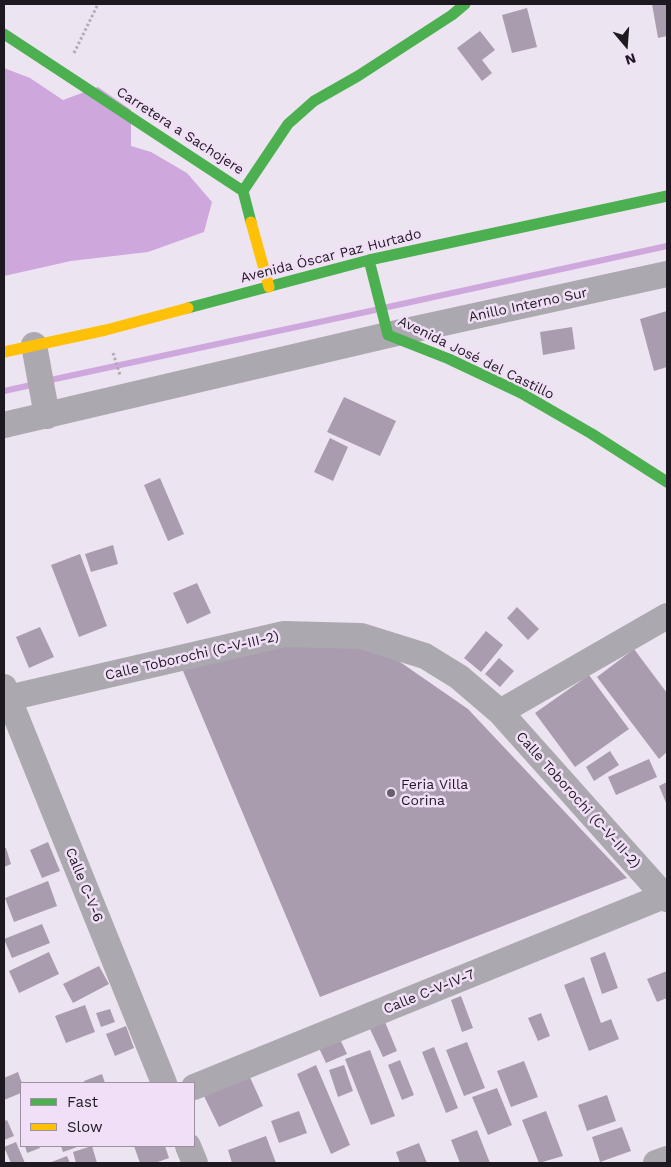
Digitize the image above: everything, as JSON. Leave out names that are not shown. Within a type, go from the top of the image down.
[{"type":"main road","points":[[242,191],[288,124],[314,101],[358,76],[452,15],[465,4]]},
{"type":"main road","name":"Carretera a Sachojere","points":[[4,34],[134,117],[242,191],[269,287]]},
{"type":"main road","name":"Avenida Óscar Paz Hurtado","points":[[4,352],[106,330],[369,260],[667,196]]},
{"type":"main road","name":"Avenida José del Castillo","points":[[369,260],[388,335],[449,359],[522,393],[592,434],[667,482]]},
{"type":"street","name":"Anillo Interno Sur","points":[[4,426],[44,401],[126,398],[388,335],[667,274]]},
{"type":"street","points":[[34,345],[44,401]]},
{"type":"street","points":[[500,712],[667,616]]},
{"type":"street","name":"Calle Toborochi (C-V-III-2)","points":[[5,695],[284,634],[361,636],[425,656],[459,677],[500,712],[666,898]]},
{"type":"street","name":"Calle C-V-6","points":[[5,695],[164,1082]]},
{"type":"street","name":"Calle C-V-IV-7","points":[[195,1087],[666,898]]},
{"type":"street","points":[[188,1147],[195,1163]]},
{"type":"street","points":[[656,1163],[667,1159]]},
{"type":"path","points":[[63,73],[98,4]]},
{"type":"path","points":[[106,330],[126,398]]},
{"type":"shaded area","points":[[4,68],[30,78],[63,100],[98,87],[131,110],[131,146],[151,152],[187,173],[212,202],[204,232],[148,252],[71,261],[4,276]]},
{"type":"building","points":[[652,4],[667,4],[667,36],[658,38]]},
{"type":"building","points":[[527,8],[537,47],[512,53],[502,15]]},
{"type":"building","points":[[480,31],[495,50],[482,60],[492,73],[482,81],[457,48]]},
{"type":"building","points":[[667,311],[667,367],[654,371],[640,319]]},
{"type":"building","points":[[572,327],[575,349],[543,355],[540,332]]},
{"type":"building","points":[[344,397],[396,421],[380,456],[327,432]]},
{"type":"building","points":[[330,438],[348,447],[333,481],[314,472]]},
{"type":"building","points":[[160,478],[184,534],[168,541],[144,485]]},
{"type":"building","points":[[113,545],[118,564],[91,572],[85,554]]},
{"type":"building","points":[[80,554],[107,626],[79,637],[51,565]]},
{"type":"building","points":[[197,583],[211,613],[187,624],[173,593]]},
{"type":"building","points":[[517,607],[539,629],[528,640],[507,618]]},
{"type":"building","points":[[40,627],[54,657],[29,668],[16,637]]},
{"type":"building","points":[[486,631],[503,645],[481,672],[464,658]]},
{"type":"building","name":"Feria Villa Corina","points":[[308,635],[390,655],[468,709],[627,878],[320,997],[178,659]]},
{"type":"building","points":[[634,649],[667,693],[667,752],[659,759],[597,677]]},
{"type":"building","points":[[499,658],[514,671],[500,687],[485,674]]},
{"type":"building","points":[[589,675],[629,729],[575,767],[535,713]]},
{"type":"building","points":[[610,751],[619,765],[594,781],[586,767]]},
{"type":"building","points":[[649,759],[657,777],[616,795],[608,777]]},
{"type":"building","points":[[667,782],[667,805],[659,786]]},
{"type":"building","points":[[48,842],[60,871],[42,878],[30,850]]},
{"type":"building","points":[[4,848],[6,848],[11,864],[4,867]]},
{"type":"building","points":[[48,881],[57,906],[14,922],[5,898]]},
{"type":"building","points":[[42,924],[50,943],[12,958],[4,939]]},
{"type":"building","points":[[49,952],[59,974],[19,993],[9,971]]},
{"type":"building","points":[[605,952],[618,988],[602,994],[590,958]]},
{"type":"building","points":[[99,966],[109,984],[73,1003],[63,984]]},
{"type":"building","points":[[667,971],[667,998],[657,1002],[647,979]]},
{"type":"building","points":[[584,977],[601,1023],[611,1019],[619,1039],[589,1051],[564,985]]},
{"type":"building","points":[[461,996],[473,1028],[462,1032],[451,1000]]},
{"type":"building","points":[[85,1005],[95,1032],[66,1043],[55,1016]]},
{"type":"building","points":[[110,1009],[115,1022],[101,1027],[96,1013]]},
{"type":"building","points":[[541,1013],[550,1036],[538,1041],[528,1018]]},
{"type":"building","points":[[385,1022],[397,1051],[383,1057],[370,1029]]},
{"type":"building","points":[[126,1026],[134,1048],[115,1056],[106,1034]]},
{"type":"building","points":[[340,1039],[347,1054],[326,1063],[319,1048]]},
{"type":"building","points":[[467,1042],[485,1088],[464,1096],[446,1050]]},
{"type":"building","points":[[434,1047],[458,1108],[446,1113],[422,1052]]},
{"type":"building","points":[[370,1050],[395,1116],[371,1125],[345,1059]]},
{"type":"building","points":[[400,1060],[414,1095],[402,1100],[388,1065]]},
{"type":"building","points":[[524,1061],[538,1097],[511,1107],[497,1071]]},
{"type":"building","points":[[316,1065],[350,1145],[331,1154],[297,1074]]},
{"type":"building","points":[[344,1065],[353,1091],[338,1097],[329,1070]]},
{"type":"building","points":[[18,1072],[22,1082],[20,1082],[20,1093],[4,1100],[4,1078]]},
{"type":"building","points":[[248,1073],[263,1106],[219,1127],[203,1094]]},
{"type":"building","points":[[102,1074],[105,1082],[84,1082]]},
{"type":"building","points":[[497,1088],[512,1125],[488,1135],[472,1097]]},
{"type":"building","points":[[607,1095],[616,1121],[587,1131],[578,1105]]},
{"type":"building","points":[[299,1111],[307,1133],[279,1143],[271,1121]]},
{"type":"building","points":[[546,1111],[563,1156],[539,1163],[522,1120]]},
{"type":"building","points":[[7,1120],[14,1136],[4,1140],[4,1121]]},
{"type":"building","points":[[622,1127],[631,1151],[600,1162],[592,1137]]},
{"type":"building","points":[[477,1130],[490,1163],[460,1163],[451,1140]]},
{"type":"building","points":[[266,1136],[276,1163],[232,1163],[228,1150]]},
{"type":"building","points":[[16,1142],[25,1163],[11,1163],[4,1147]]},
{"type":"building","points":[[419,1143],[427,1163],[400,1163],[396,1152]]},
{"type":"building","points":[[25,1147],[40,1148],[27,1153]]},
{"type":"building","points":[[61,1147],[77,1147],[63,1152]]},
{"type":"building","points":[[92,1147],[97,1163],[76,1163],[73,1152]]},
{"type":"building","points":[[134,1147],[165,1147],[169,1158],[155,1163],[140,1163]]},
{"type":"building","points":[[67,1156],[70,1163],[49,1163]]},
{"type":"waterway","points":[[388,307],[667,246]]},
{"type":"waterway","points":[[46,381],[375,310]]},
{"type":"waterway","points":[[4,391],[36,384]]},
{"type":"traffic: fast","points":[[243,191],[288,124],[314,101],[358,76],[452,15],[465,4]]},
{"type":"traffic: fast","points":[[4,34],[243,191],[251,222]]},
{"type":"traffic: fast","points":[[188,308],[369,260],[667,196]]},
{"type":"traffic: fast","points":[[369,260],[388,335],[449,359],[521,393],[592,434],[667,482]]},
{"type":"traffic: slow","points":[[251,222],[269,287]]},
{"type":"traffic: slow","points":[[4,352],[106,330],[188,308]]},
{"type":"place","name":"Feria Villa Corina","points":[[391,793]]}]
